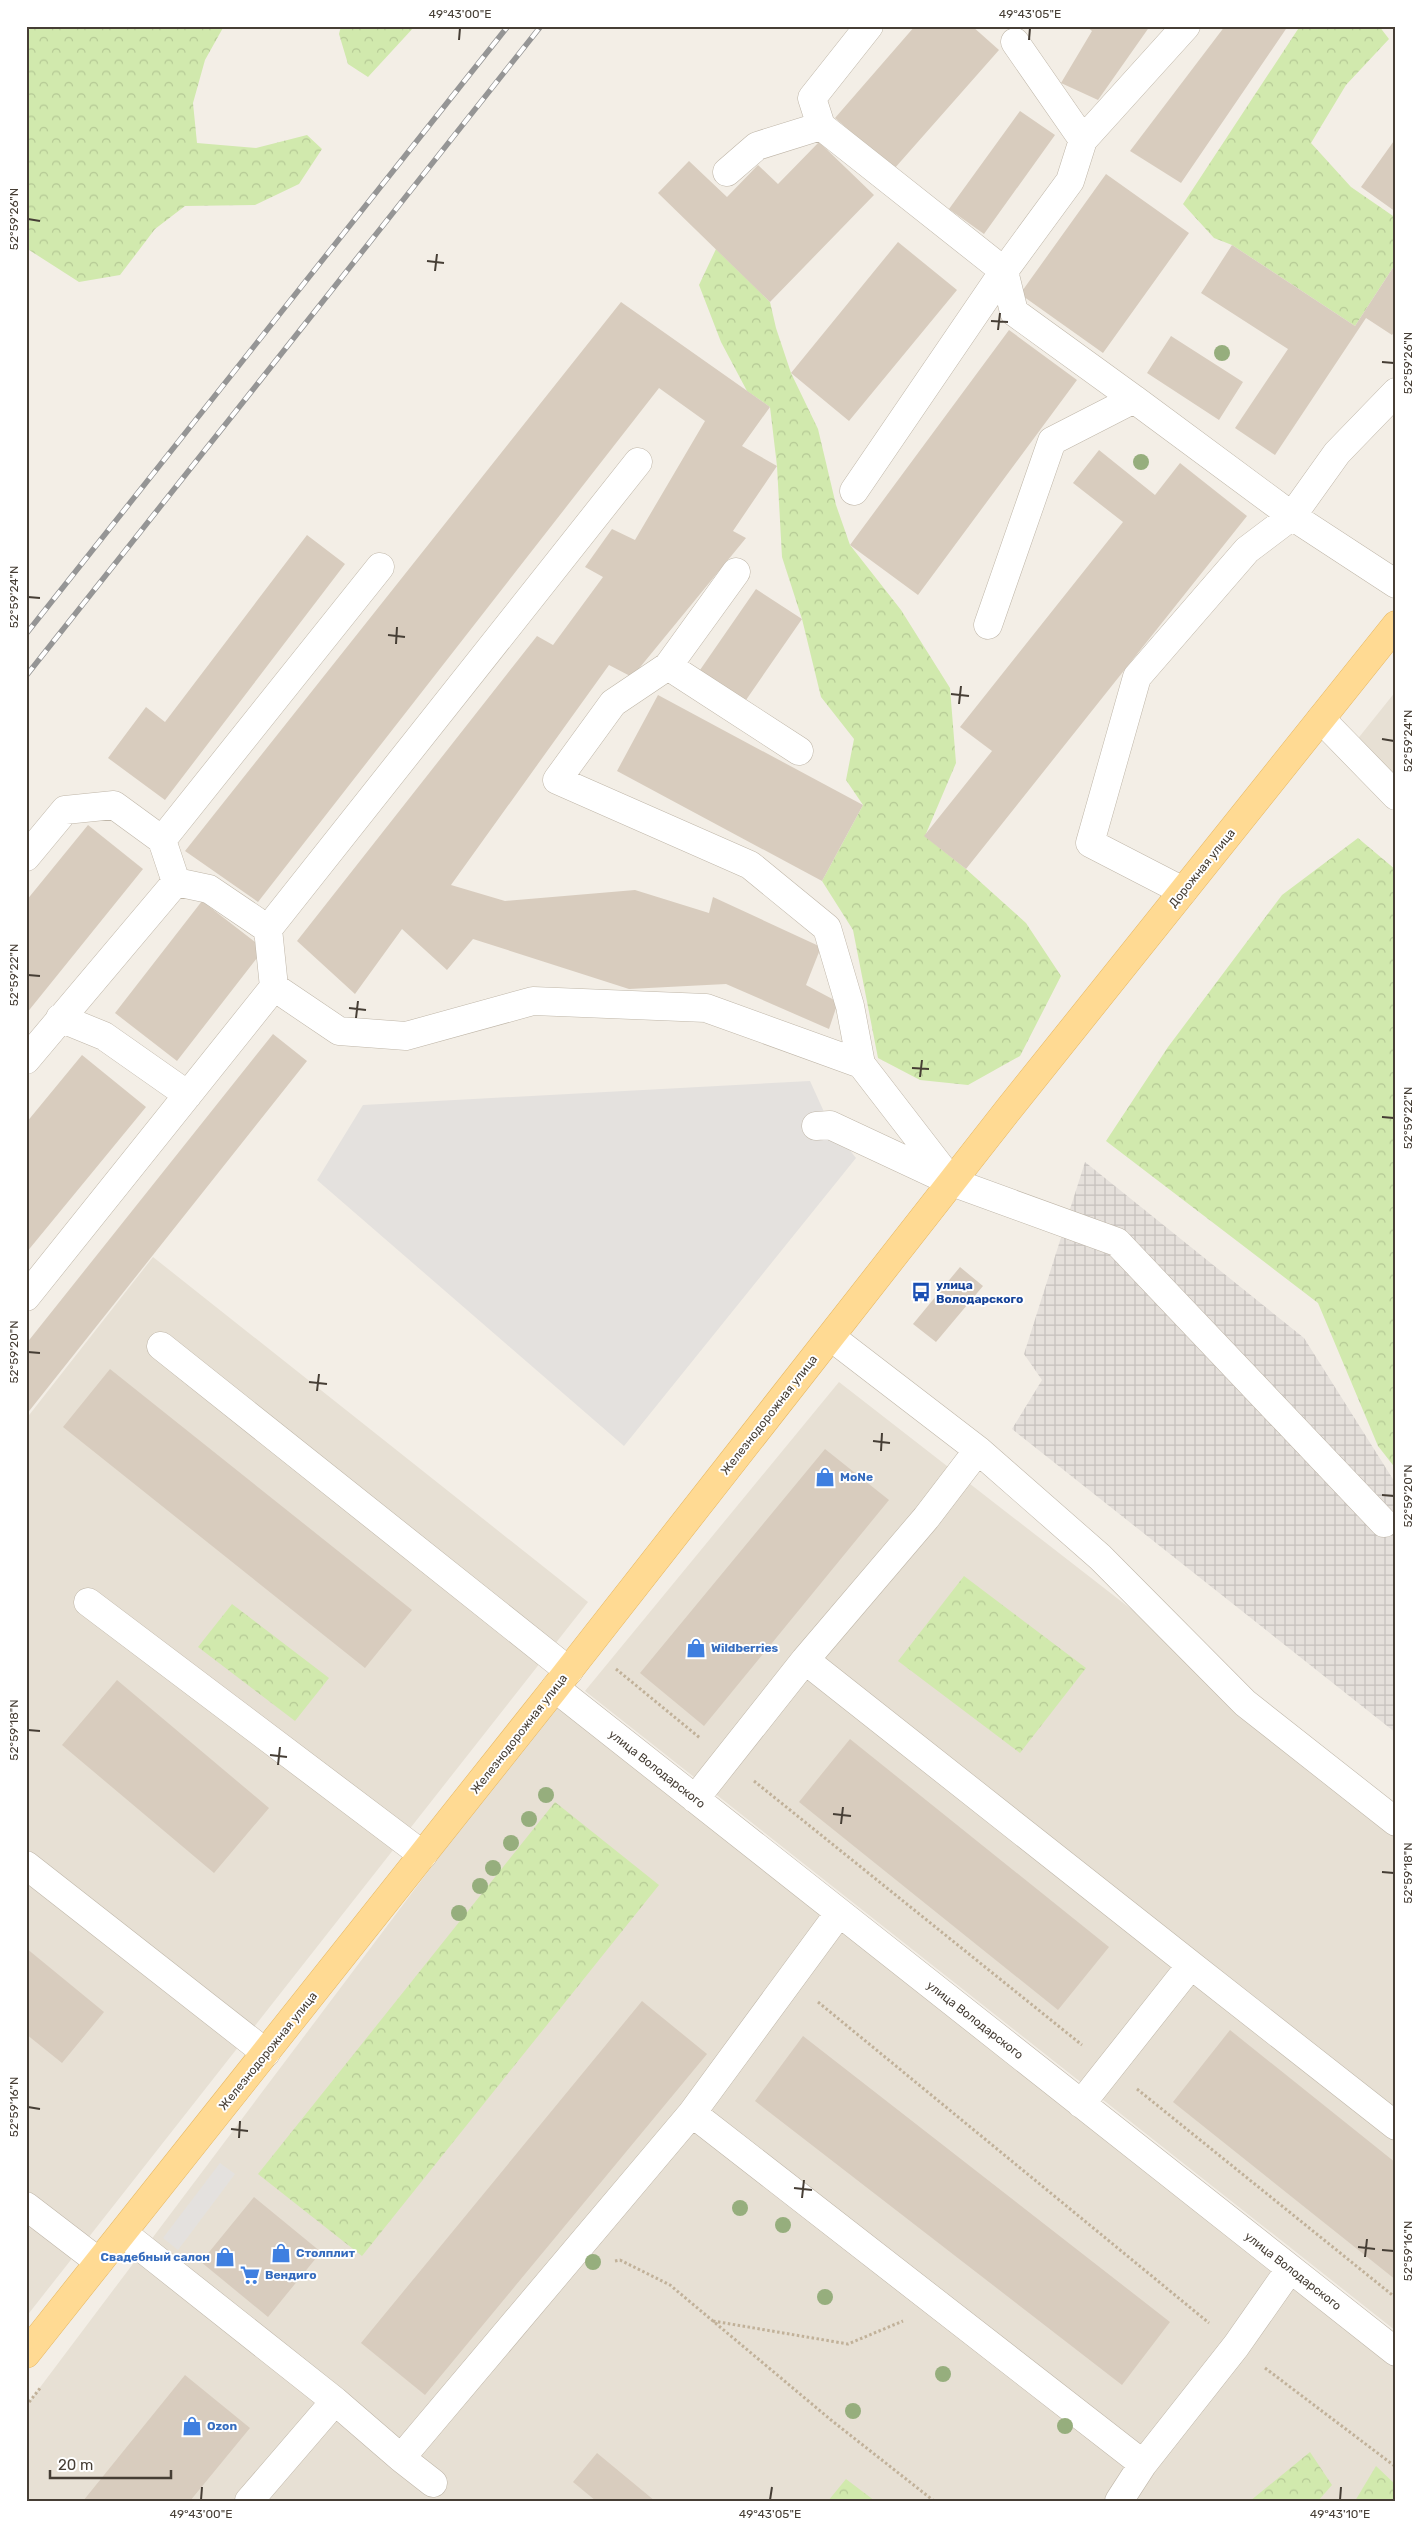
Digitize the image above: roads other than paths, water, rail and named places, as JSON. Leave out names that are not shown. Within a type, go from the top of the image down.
[{"type":"main road","name":"Дорожная улица","points":[[1008,1110],[1396,625]]},
{"type":"main road","name":"Железнодорожная улица","points":[[26,2354],[562,1679],[1008,1110]]},
{"type":"street","points":[[869,26],[812,98],[821,126],[1004,271],[1014,312],[1292,516],[1396,584]]},
{"type":"street","points":[[854,492],[1004,271],[1070,180],[1083,140],[1186,26]]},
{"type":"street","points":[[1014,32],[1083,140]]},
{"type":"street","points":[[727,172],[757,146],[821,126]]},
{"type":"street","points":[[1183,891],[1090,843],[1137,677],[1247,550],[1292,516],[1338,453],[1396,392]]},
{"type":"street","points":[[988,625],[1052,441],[1134,399]]},
{"type":"street","points":[[26,1297],[274,987],[268,929],[638,462]]},
{"type":"street","points":[[162,840],[380,568]]},
{"type":"street","points":[[736,572],[668,666],[613,703],[557,780],[750,865],[827,928],[850,1006],[861,1064],[952,1182]]},
{"type":"street","points":[[668,666],[799,751]]},
{"type":"street","points":[[1321,719],[1396,796]]},
{"type":"street","points":[[26,857],[65,810],[114,805],[162,840],[176,882]]},
{"type":"street","points":[[176,882],[209,889],[268,929]]},
{"type":"street","points":[[26,1060],[176,882]]},
{"type":"street","points":[[274,987],[339,1031],[406,1036],[532,1002],[706,1008],[861,1064]]},
{"type":"street","points":[[60,1018],[104,1036],[188,1095]]},
{"type":"street","points":[[816,1126],[830,1125],[952,1182],[1117,1242],[1384,1523]]},
{"type":"street","points":[[831,1337],[978,1450],[1100,1557],[1246,1703],[1396,1822]]},
{"type":"street","name":"улица Володарского","points":[[161,1346],[562,1679],[695,1799],[1396,2352]]},
{"type":"street","points":[[695,1799],[805,1660],[926,1518],[978,1450]]},
{"type":"street","points":[[88,1602],[423,1855]]},
{"type":"street","points":[[805,1660],[1396,2126]]},
{"type":"street","points":[[26,1865],[266,2053]]},
{"type":"street","points":[[401,2458],[692,2113],[840,1913]]},
{"type":"street","points":[[1081,2104],[1191,1965]]},
{"type":"street","points":[[692,2113],[1143,2464]]},
{"type":"street","points":[[26,2206],[99,2262]]},
{"type":"street","points":[[123,2233],[335,2401],[433,2483]]},
{"type":"street","points":[[1119,2501],[1143,2464],[1236,2346],[1290,2268]]},
{"type":"street","points":[[249,2501],[335,2401]]},
{"type":"railway","points":[[26,634],[508,26]]},
{"type":"railway","points":[[26,676],[541,26]]},
{"type":"place","name":"улица Володарского","points":[[921,1292]]},
{"type":"place","name":"MoNe","points":[[825,1477]]},
{"type":"place","name":"Wildberries","points":[[696,1648]]},
{"type":"place","name":"Столплит","points":[[281,2253]]},
{"type":"place","name":"Свадебный салон","points":[[225,2257]]},
{"type":"place","name":"Вендиго","points":[[250,2275]]},
{"type":"place","name":"Ozon","points":[[192,2426]]}]
